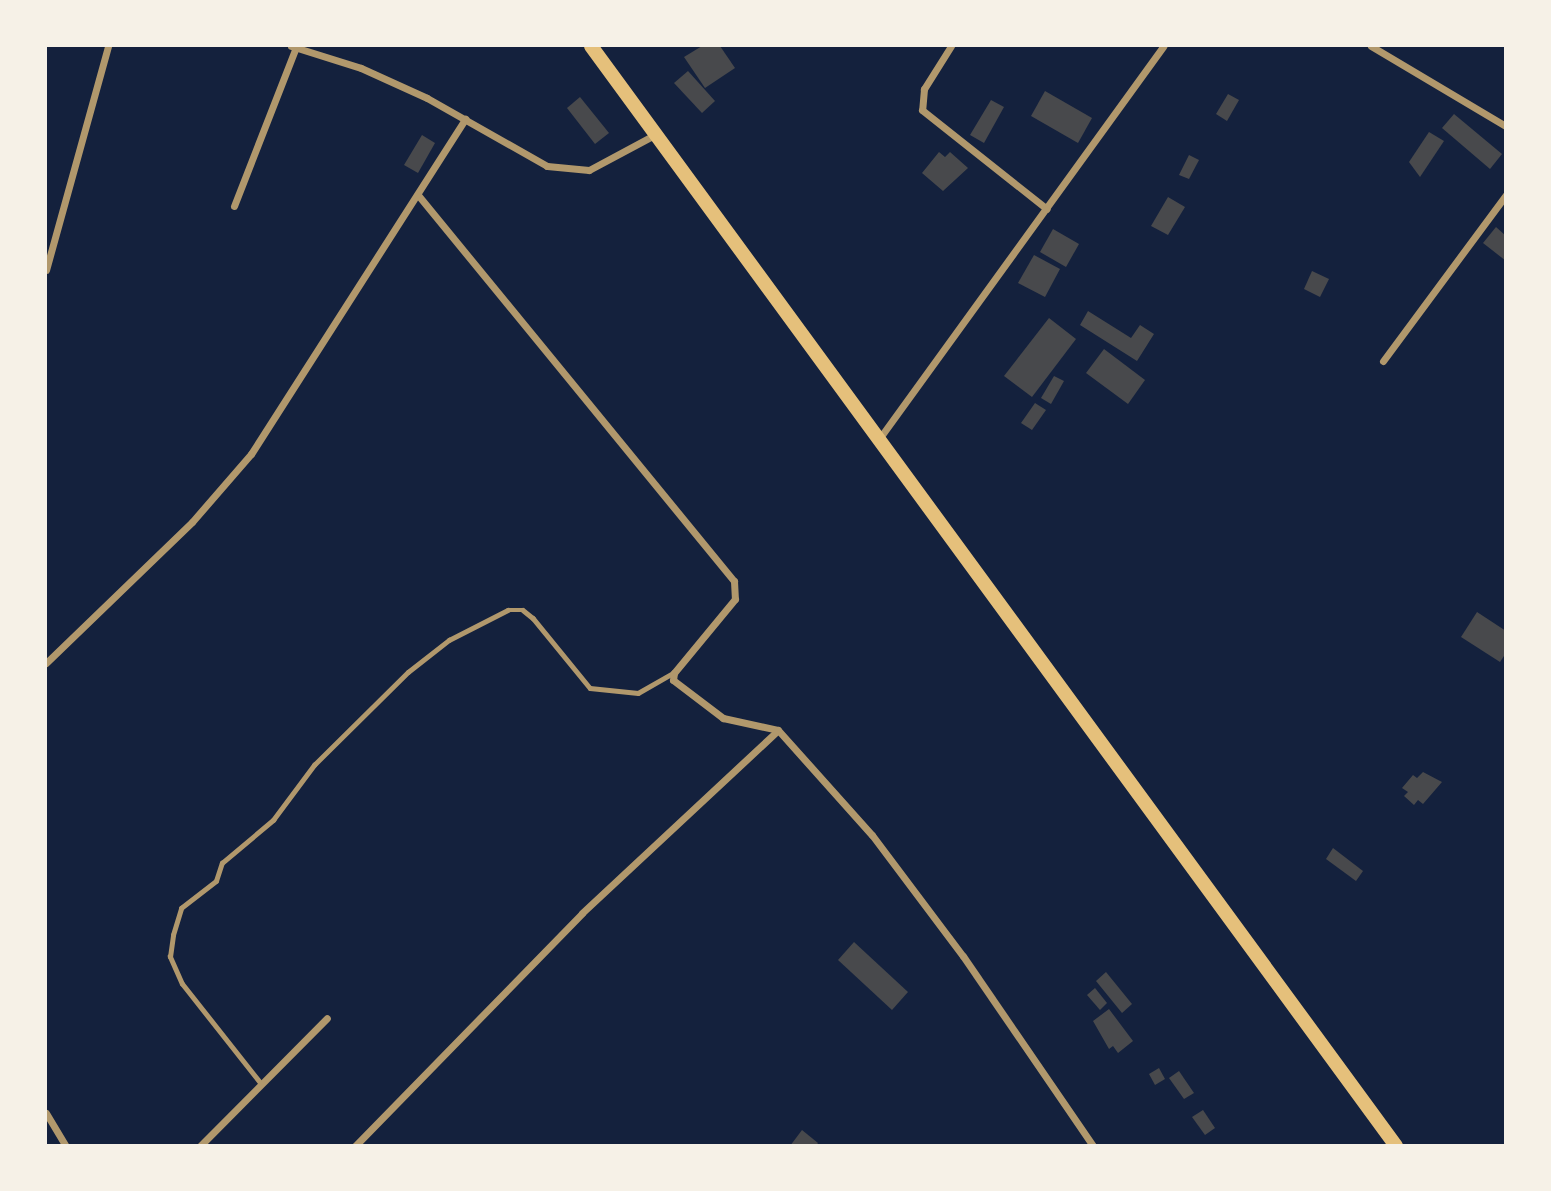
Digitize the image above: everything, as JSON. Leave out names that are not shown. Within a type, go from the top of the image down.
[{"type":"main road","points":[[594,47],[1396,1146]]},
{"type":"street","points":[[46,270],[108,46]]},
{"type":"street","points":[[234,206],[294,46],[361,68],[465,119],[547,166],[589,170],[657,133]]},
{"type":"street","points":[[951,46],[924,89],[922,110],[1047,209]]},
{"type":"street","points":[[879,439],[1163,46]]},
{"type":"street","points":[[1371,46],[1506,126]]},
{"type":"street","points":[[46,663],[192,522],[242,465],[465,119]]},
{"type":"street","points":[[418,194],[734,581],[735,599],[674,673],[674,682],[723,718],[778,730],[872,835],[1028,1045],[1059,1101],[1093,1146]]},
{"type":"street","points":[[1383,361],[1506,195]]},
{"type":"street","points":[[355,1146],[582,913],[778,730]]},
{"type":"street","points":[[200,1146],[327,1018]]},
{"type":"street","points":[[46,1113],[66,1146]]},
{"type":"lane","points":[[261,1084],[181,984],[170,957],[173,935],[181,908],[216,881],[222,863],[273,820],[314,765],[408,672],[449,640],[508,610],[523,610],[533,618],[590,688],[638,693],[674,673]]},
{"type":"building","points":[[702,46],[720,46],[735,68],[705,88],[684,57]]},
{"type":"building","points":[[688,71],[715,101],[702,113],[674,83]]},
{"type":"building","points":[[1045,91],[1092,118],[1078,143],[1031,116]]},
{"type":"building","points":[[1228,94],[1239,100],[1227,121],[1216,114]]},
{"type":"building","points":[[580,97],[609,133],[595,144],[567,108]]},
{"type":"building","points":[[991,100],[1004,107],[984,143],[970,135]]},
{"type":"building","points":[[1454,114],[1502,154],[1490,169],[1442,128]]},
{"type":"building","points":[[1429,132],[1444,141],[1420,177],[1409,162]]},
{"type":"building","points":[[422,135],[435,143],[418,173],[404,165]]},
{"type":"building","points":[[939,152],[945,157],[950,152],[968,168],[943,191],[922,173]]},
{"type":"building","points":[[1189,155],[1199,160],[1189,179],[1179,175]]},
{"type":"building","points":[[1168,197],[1185,207],[1168,235],[1151,226]]},
{"type":"building","points":[[1496,227],[1506,236],[1506,261],[1483,243]]},
{"type":"building","points":[[1053,229],[1079,244],[1066,267],[1040,252]]},
{"type":"building","points":[[1034,255],[1060,269],[1045,297],[1018,283]]},
{"type":"building","points":[[1312,271],[1329,279],[1320,297],[1304,289]]},
{"type":"building","points":[[1088,311],[1131,338],[1140,325],[1154,334],[1137,361],[1080,325]]},
{"type":"building","points":[[1049,318],[1076,339],[1032,397],[1004,376]]},
{"type":"building","points":[[1104,349],[1145,380],[1128,404],[1086,373]]},
{"type":"building","points":[[1054,376],[1064,381],[1051,404],[1041,398]]},
{"type":"building","points":[[1035,403],[1046,410],[1032,430],[1021,423]]},
{"type":"building","points":[[1477,612],[1506,631],[1506,653],[1500,662],[1461,637]]},
{"type":"building","points":[[1423,772],[1442,782],[1423,804],[1418,800],[1414,805],[1404,796],[1408,792],[1402,788],[1413,775],[1417,778]]},
{"type":"building","points":[[1333,848],[1363,871],[1356,881],[1326,859]]},
{"type":"building","points":[[854,942],[908,992],[892,1010],[838,960]]},
{"type":"building","points":[[1106,972],[1132,1004],[1122,1013],[1096,981]]},
{"type":"building","points":[[1095,988],[1107,1003],[1100,1010],[1087,995]]},
{"type":"building","points":[[1109,1009],[1133,1041],[1118,1053],[1113,1046],[1109,1049],[1093,1021]]},
{"type":"building","points":[[1159,1068],[1165,1079],[1155,1085],[1149,1074]]},
{"type":"building","points":[[1179,1071],[1194,1093],[1184,1099],[1169,1078]]},
{"type":"building","points":[[1203,1110],[1215,1128],[1205,1135],[1192,1117]]},
{"type":"building","points":[[802,1130],[818,1143],[816,1146],[790,1146]]}]
